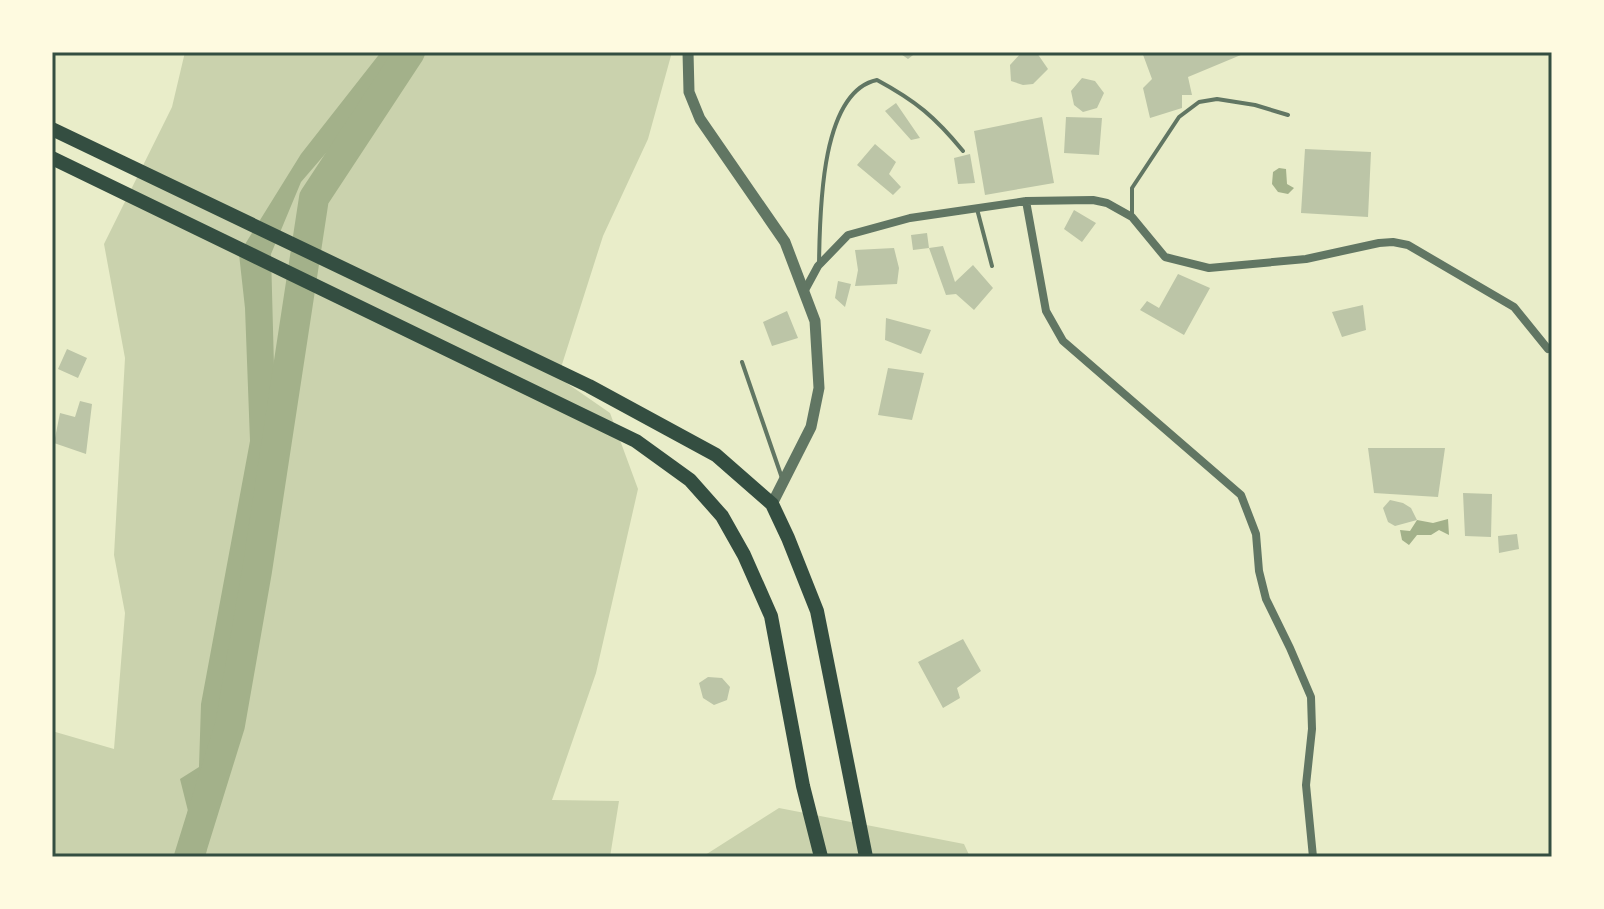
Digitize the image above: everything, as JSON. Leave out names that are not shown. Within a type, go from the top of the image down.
[{"type":"highway","points":[[52,129],[589,386],[716,455],[772,504],[817,611],[866,857]]},
{"type":"highway","points":[[52,158],[636,441],[690,480],[714,507],[744,555],[771,616],[803,786],[821,857]]},
{"type":"street","points":[[688,52],[689,92],[700,119],[785,242],[815,321],[819,388],[811,427],[772,504]]},
{"type":"street","points":[[805,290],[818,266],[848,235],[910,218],[1026,201],[1093,200],[1107,203],[1132,217],[1165,257],[1209,268],[1306,259],[1379,243],[1408,245],[1514,307],[1548,349]]},
{"type":"street","points":[[1026,201],[1046,311],[1063,341],[1241,495],[1251,515],[1266,599],[1311,697],[1312,729],[1306,785],[1313,857]]},
{"type":"lane","points":[[818,266],[825,159],[842,112],[860,86],[877,80],[906,96],[937,120],[963,151]]},
{"type":"lane","points":[[1132,217],[1132,188],[1179,117],[1199,102],[1217,99],[1255,105],[1288,115]]},
{"type":"lane","points":[[977,209],[992,266]]},
{"type":"lane","points":[[742,362],[782,480]]},
{"type":"shaded area","points":[[185,52],[672,52],[648,139],[603,236],[558,377],[610,413],[638,489],[596,673],[552,800],[619,801],[610,857],[52,857],[52,731],[114,749],[125,613],[114,555],[125,358],[104,244],[172,107]]},
{"type":"shaded area","points":[[381,52],[413,52],[301,182],[271,254],[274,367],[257,495],[216,737],[206,855],[175,857],[188,811],[180,779],[199,767],[201,704],[250,441],[245,308],[239,254],[301,154]]},
{"type":"shaded area","points":[[1279,168],[1286,169],[1287,184],[1294,188],[1288,194],[1278,192],[1272,184],[1273,172]]},
{"type":"shaded area","points":[[1448,519],[1449,535],[1439,530],[1431,535],[1417,535],[1409,545],[1402,540],[1400,530],[1410,531],[1417,520],[1433,523]]},
{"type":"shaded area","points":[[779,808],[964,844],[970,857],[702,857]]},
{"type":"building","points":[[898,52],[917,52],[908,59]]},
{"type":"building","points":[[1142,52],[1248,52],[1188,77],[1192,95],[1182,95],[1182,108],[1150,118],[1143,88],[1152,79]]},
{"type":"building","points":[[1021,53],[1037,53],[1048,69],[1033,84],[1011,81],[1010,65]]},
{"type":"building","points":[[1082,78],[1095,81],[1104,93],[1097,108],[1083,112],[1074,105],[1071,91]]},
{"type":"building","points":[[896,103],[920,138],[911,140],[885,111]]},
{"type":"building","points":[[1042,117],[1054,183],[985,195],[974,131]]},
{"type":"building","points":[[1066,117],[1102,118],[1099,155],[1064,153]]},
{"type":"building","points":[[875,144],[896,162],[889,174],[901,187],[893,195],[857,165]]},
{"type":"building","points":[[1305,149],[1371,152],[1368,217],[1301,213]]},
{"type":"building","points":[[970,154],[975,183],[958,184],[954,158]]},
{"type":"building","points":[[1074,210],[1096,223],[1082,242],[1064,229]]},
{"type":"building","points":[[927,233],[929,248],[913,250],[911,235]]},
{"type":"building","points":[[943,246],[955,282],[973,265],[993,288],[974,310],[956,294],[946,295],[929,248]]},
{"type":"building","points":[[894,248],[899,268],[897,284],[855,286],[858,270],[855,250]]},
{"type":"building","points":[[1178,274],[1210,288],[1184,335],[1140,310],[1147,301],[1159,308]]},
{"type":"building","points":[[838,281],[851,284],[845,307],[835,298]]},
{"type":"building","points":[[1363,305],[1366,330],[1342,337],[1332,312]]},
{"type":"building","points":[[787,311],[798,338],[772,346],[763,322]]},
{"type":"building","points":[[886,318],[931,330],[921,354],[885,340]]},
{"type":"building","points":[[67,349],[87,358],[78,378],[58,369]]},
{"type":"building","points":[[888,368],[924,373],[912,420],[878,415]]},
{"type":"building","points":[[80,401],[92,404],[86,454],[54,443],[60,413],[75,417]]},
{"type":"building","points":[[1368,448],[1445,448],[1438,497],[1374,493]]},
{"type":"building","points":[[1463,493],[1492,494],[1491,537],[1465,536]]},
{"type":"building","points":[[1390,500],[1411,508],[1417,520],[1395,526],[1388,522],[1383,508]]},
{"type":"building","points":[[1517,534],[1519,549],[1499,553],[1498,536]]},
{"type":"building","points":[[963,639],[981,671],[957,688],[960,698],[943,708],[918,662]]},
{"type":"building","points":[[708,677],[722,678],[730,687],[727,700],[714,705],[703,698],[699,683]]},
{"type":"waterway","points":[[189,857],[230,725],[257,571],[314,198],[410,52]]}]
